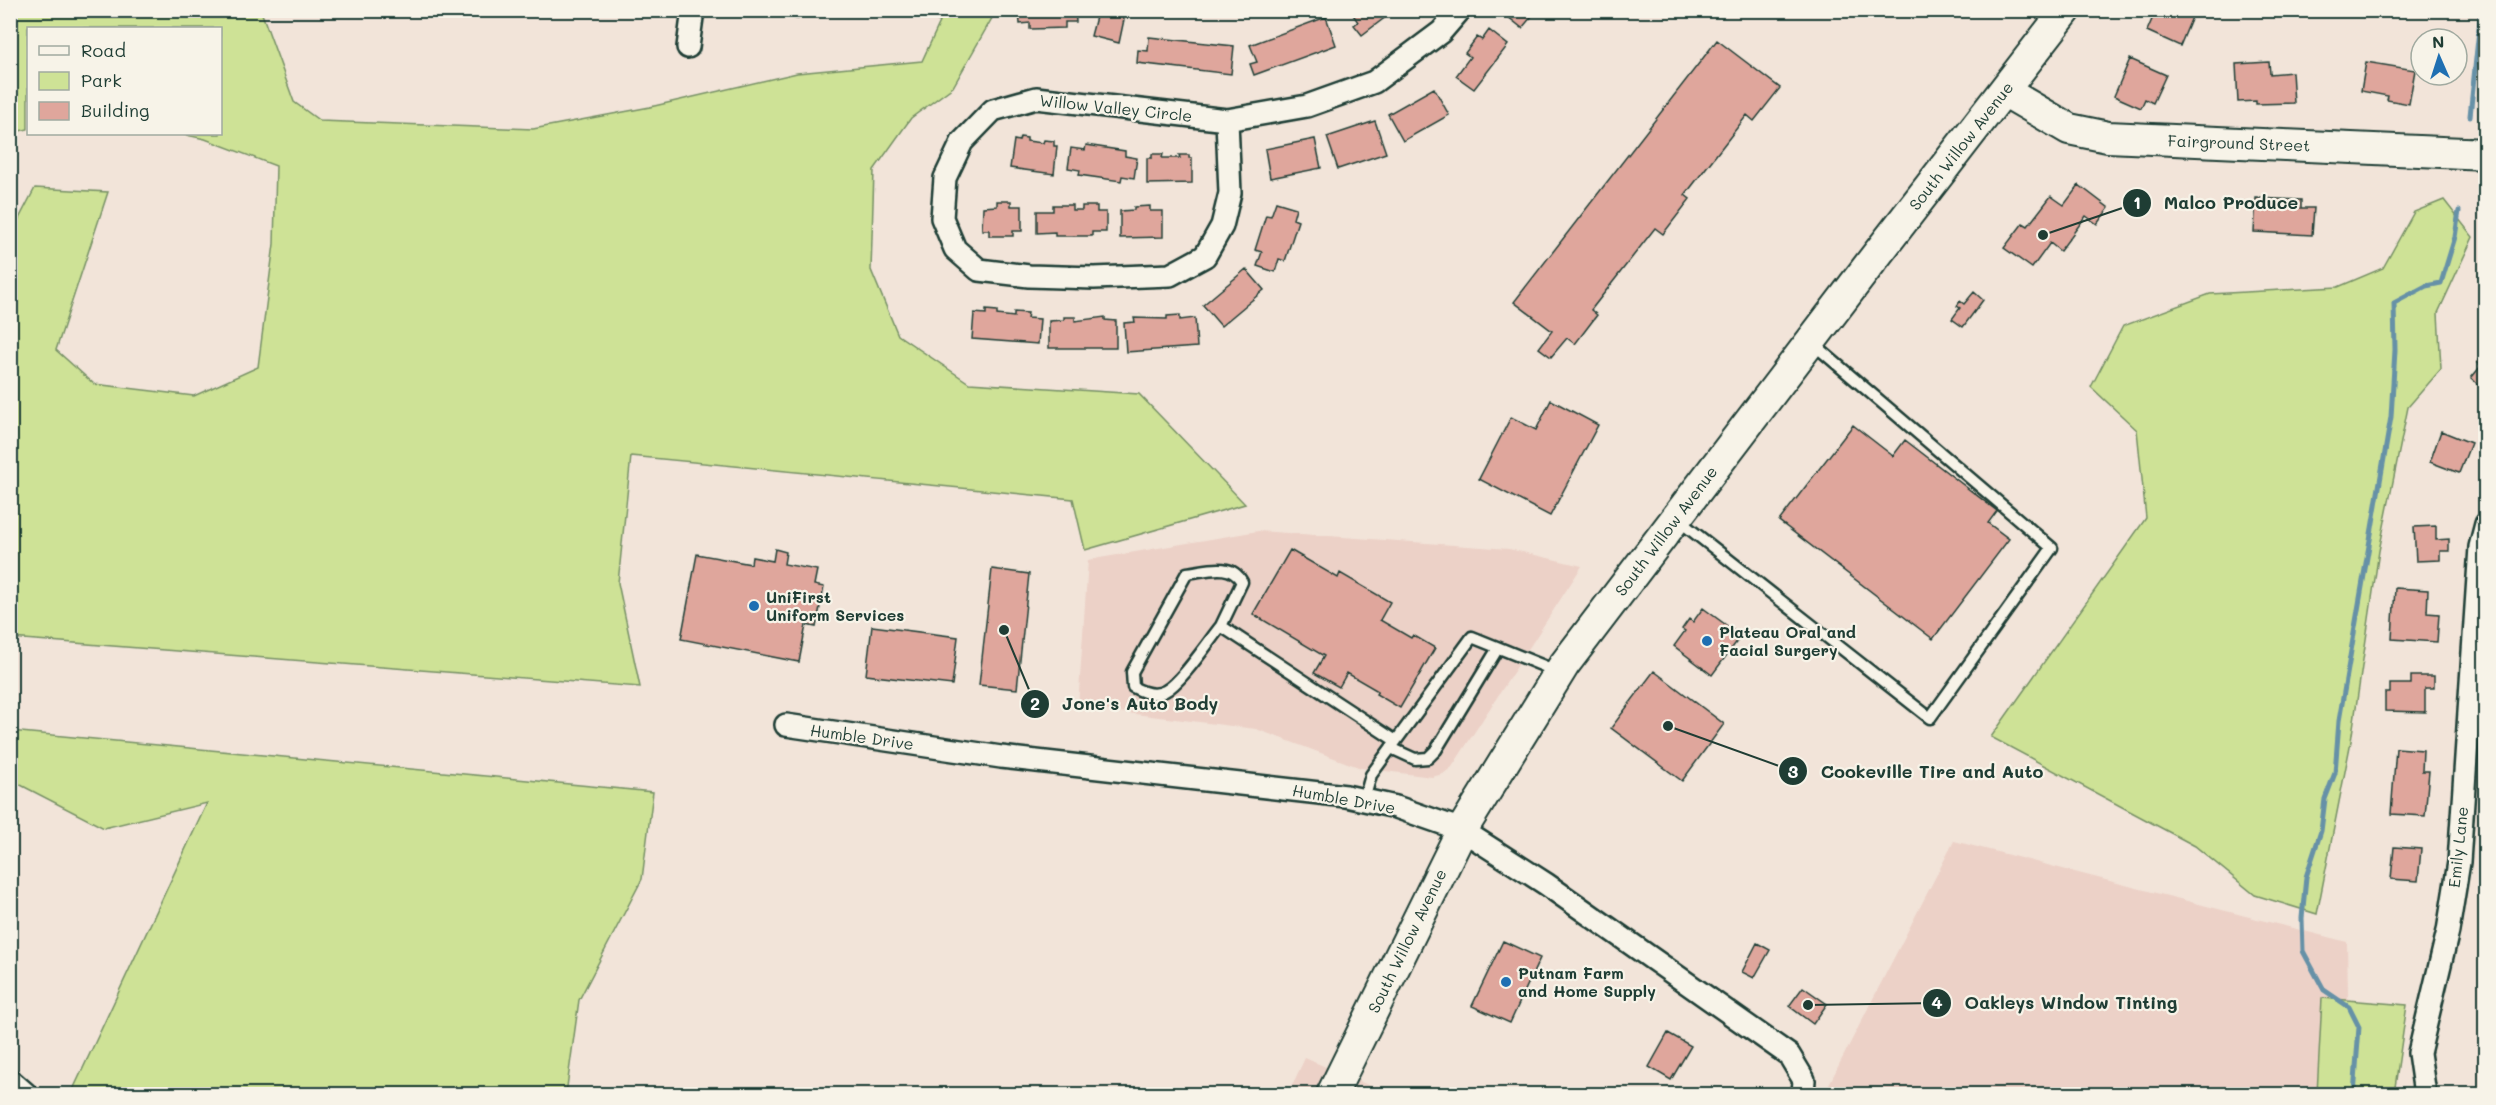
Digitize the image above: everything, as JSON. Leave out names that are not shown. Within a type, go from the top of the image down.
[{"type":"main road","name":"South Willow Avenue","points":[[1332,1095],[1462,830],[1559,672],[2066,10]]},
{"type":"main road","name":"Fairground Street","points":[[2004,91],[2069,129],[2108,137],[2486,154]]},
{"type":"street","points":[[687,47],[693,10]]},
{"type":"street","name":"Willow Valley Circle","points":[[1227,120],[1230,193],[1222,226],[1205,256],[1170,275],[1094,278],[1029,276],[979,270],[955,249],[942,218],[945,178],[962,142],[993,110],[1036,98],[1227,120],[1307,106],[1374,82],[1441,32],[1460,10]]},
{"type":"street","name":"Emily Lane","points":[[2425,1095],[2419,1053],[2448,931],[2458,862],[2480,547],[2486,524]]},
{"type":"street","name":"Humble Drive","points":[[786,725],[1001,757],[1346,796],[1396,807],[1462,830],[1546,884],[1789,1055],[1804,1080],[1803,1095]]},
{"type":"street","points":[[10,1080],[26,1095]]},
{"type":"lane","points":[[1676,519],[1716,548],[1804,621],[1930,718],[2052,548],[1810,342]]},
{"type":"lane","points":[[1227,568],[1238,573],[1242,582],[1221,626],[1164,692],[1145,693],[1133,687],[1132,672],[1186,573],[1227,568]]},
{"type":"lane","points":[[1221,626],[1415,759],[1428,759],[1436,750],[1498,648]]},
{"type":"lane","points":[[1364,800],[1371,775],[1472,637],[1559,672]]},
{"type":"shaded area","points":[[1258,531],[1509,549],[1582,566],[1452,767],[1443,774],[1432,777],[1361,768],[1256,729],[1078,707],[1088,560]]},
{"type":"shaded area","points":[[1954,841],[2347,942],[2350,1094],[1824,1094]]},
{"type":"shaded area","points":[[1305,1058],[1389,1094],[1288,1094]]},
{"type":"green space","points":[[11,10],[261,11],[294,102],[320,121],[533,129],[650,107],[797,73],[922,61],[940,22],[918,11],[996,11],[953,87],[911,118],[874,170],[871,270],[898,335],[969,383],[1139,394],[1245,504],[1085,550],[1073,499],[631,456],[618,583],[640,687],[11,638],[11,234],[35,188],[108,192],[56,350],[94,384],[194,396],[258,367],[274,244],[276,166],[205,139],[187,135],[222,135],[222,27],[27,27],[27,129],[11,133]]},
{"type":"green space","points":[[2444,200],[2473,237],[2438,313],[2441,369],[2408,407],[2379,551],[2351,741],[2317,914],[2255,895],[2195,846],[1991,737],[2146,518],[2137,430],[2091,387],[2123,326],[2210,294],[2338,287],[2383,268],[2414,212]]},
{"type":"green space","points":[[10,731],[653,792],[642,879],[579,1000],[566,1094],[71,1094],[207,803],[104,828],[11,780]]},
{"type":"green space","points":[[2322,998],[2407,1005],[2394,1094],[2317,1094]]},
{"type":"building","points":[[765,10],[799,10],[798,19],[765,14]]},
{"type":"building","points":[[1019,10],[1075,10],[1076,22],[1065,22],[1065,28],[1030,29],[1030,23],[1020,24]]},
{"type":"building","points":[[1092,10],[1126,10],[1119,43],[1091,36],[1097,13]]},
{"type":"building","points":[[1350,10],[1395,10],[1362,35],[1354,25],[1358,22]]},
{"type":"building","points":[[1511,10],[1537,10],[1522,28],[1507,16]]},
{"type":"building","points":[[2156,10],[2195,10],[2180,46],[2147,31]]},
{"type":"building","points":[[1326,17],[1336,45],[1254,75],[1250,64],[1257,62],[1250,45]]},
{"type":"building","points":[[1489,30],[1508,45],[1474,89],[1456,76],[1470,57],[1465,53],[1477,37],[1482,40]]},
{"type":"building","points":[[1149,37],[1234,46],[1231,74],[1137,63],[1138,50],[1148,51]]},
{"type":"building","points":[[1717,40],[1780,88],[1754,121],[1747,115],[1685,195],[1690,199],[1663,234],[1655,228],[1591,310],[1597,315],[1575,344],[1567,338],[1551,357],[1539,348],[1552,331],[1514,302]]},
{"type":"building","points":[[2130,59],[2166,75],[2153,103],[2145,99],[2141,108],[2114,96]]},
{"type":"building","points":[[2269,62],[2270,74],[2292,72],[2294,103],[2238,102],[2236,64]]},
{"type":"building","points":[[2366,62],[2409,69],[2409,87],[2412,87],[2409,104],[2387,100],[2388,96],[2361,91]]},
{"type":"building","points":[[1434,88],[1449,115],[1403,141],[1388,114]]},
{"type":"building","points":[[1375,121],[1386,153],[1338,169],[1327,137]]},
{"type":"building","points":[[1020,137],[1027,138],[1027,141],[1043,143],[1044,140],[1054,141],[1054,146],[1057,146],[1054,174],[1010,168],[1014,140],[1019,141]]},
{"type":"building","points":[[1315,139],[1321,168],[1270,178],[1265,149]]},
{"type":"building","points":[[1086,145],[1125,151],[1125,156],[1137,158],[1134,178],[1122,176],[1121,181],[1079,175],[1080,170],[1068,168],[1071,148],[1085,150]]},
{"type":"building","points":[[1152,154],[1163,154],[1162,158],[1180,158],[1179,155],[1189,155],[1189,158],[1192,158],[1192,183],[1147,184],[1147,158],[1152,158]]},
{"type":"building","points":[[2079,185],[2109,208],[2097,224],[2086,216],[2060,251],[2050,243],[2032,268],[2004,248],[2023,223],[2028,226],[2051,196],[2064,205]]},
{"type":"building","points":[[2256,198],[2301,200],[2301,208],[2314,208],[2312,235],[2254,232]]},
{"type":"building","points":[[997,201],[1011,201],[1011,206],[1022,206],[1022,231],[1013,231],[1013,236],[989,236],[989,230],[982,230],[983,207],[997,206]]},
{"type":"building","points":[[1276,202],[1296,208],[1293,219],[1298,221],[1285,261],[1279,259],[1275,272],[1257,266],[1262,252],[1255,250],[1266,215],[1271,216]]},
{"type":"building","points":[[1053,205],[1072,205],[1072,210],[1082,210],[1082,206],[1097,206],[1097,212],[1106,212],[1106,232],[1092,232],[1092,236],[1055,236],[1055,232],[1037,233],[1037,211],[1053,211]]},
{"type":"building","points":[[1150,206],[1150,211],[1163,211],[1163,237],[1120,238],[1120,211]]},
{"type":"building","points":[[1246,269],[1264,290],[1221,326],[1203,305]]},
{"type":"building","points":[[1974,292],[1983,300],[1963,327],[1952,319],[1960,308],[1957,306],[1960,301],[1964,304]]},
{"type":"building","points":[[986,310],[997,311],[997,315],[1014,317],[1014,312],[1028,313],[1027,318],[1040,319],[1038,344],[972,339],[974,313],[986,314]]},
{"type":"building","points":[[1180,315],[1180,320],[1195,318],[1197,347],[1126,352],[1124,323],[1135,322],[1134,318],[1167,319],[1167,316]]},
{"type":"building","points":[[1064,317],[1075,317],[1075,321],[1105,317],[1105,320],[1116,321],[1116,348],[1049,348],[1049,321],[1064,320]]},
{"type":"building","points":[[2486,353],[2486,392],[2471,378],[2481,366],[2477,362]]},
{"type":"building","points":[[1551,400],[1598,425],[1550,516],[1479,479],[1511,417],[1536,430]]},
{"type":"building","points":[[1853,425],[1893,456],[1905,440],[1997,511],[1988,523],[2009,539],[1933,639],[1779,521]]},
{"type":"building","points":[[2441,431],[2471,443],[2459,473],[2430,462]]},
{"type":"building","points":[[2436,526],[2436,540],[2449,539],[2449,551],[2440,551],[2440,560],[2416,561],[2414,527]]},
{"type":"building","name":"UniFirst Uniform Services","points":[[775,549],[786,552],[784,564],[817,570],[814,585],[824,587],[816,627],[806,625],[799,662],[681,639],[697,554],[751,564],[752,557],[773,561]]},
{"type":"building","points":[[1290,550],[1338,578],[1340,573],[1390,602],[1380,620],[1411,638],[1413,635],[1435,648],[1400,708],[1376,694],[1378,691],[1347,673],[1339,687],[1314,673],[1324,656],[1253,614]]},
{"type":"building","points":[[992,569],[1029,574],[1017,689],[979,685]]},
{"type":"building","points":[[2395,588],[2428,590],[2427,613],[2439,614],[2437,642],[2392,639]]},
{"type":"building","name":"Plateau Oral and Facial Surgery","points":[[1703,608],[1741,636],[1712,675],[1674,646],[1685,631],[1682,629],[1689,619],[1693,622]]},
{"type":"building","points":[[872,626],[958,637],[952,685],[866,675]]},
{"type":"building","points":[[1654,671],[1724,724],[1682,781],[1611,728]]},
{"type":"building","points":[[2411,676],[2434,676],[2434,688],[2425,688],[2425,712],[2385,711],[2385,693],[2390,693],[2390,684],[2411,684]]},
{"type":"building","points":[[2396,748],[2423,750],[2422,771],[2429,771],[2425,816],[2391,814]]},
{"type":"building","points":[[2394,847],[2421,849],[2418,881],[2391,879]]},
{"type":"building","name":"Putnam Farm and Home Supply","points":[[1503,941],[1540,958],[1510,1023],[1472,1006]]},
{"type":"building","points":[[1757,943],[1770,950],[1754,978],[1742,972]]},
{"type":"building","points":[[1803,987],[1827,1004],[1813,1024],[1789,1006]]},
{"type":"building","points":[[1668,1033],[1691,1046],[1671,1080],[1649,1067]]},
{"type":"waterway","points":[[2470,116],[2481,10]]},
{"type":"waterway","points":[[2354,1094],[2359,1027],[2349,1007],[2324,990],[2303,951],[2302,918],[2306,877],[2321,831],[2325,799],[2335,773],[2339,721],[2391,417],[2395,350],[2394,303],[2426,286],[2441,283],[2455,237],[2459,211]]},
{"type":"place","name":"Malco Produce","points":[[2043,235]]},
{"type":"place","name":"UniFirst Uniform Services","points":[[754,606]]},
{"type":"place","name":"Jone's Auto Body","points":[[1004,630]]},
{"type":"place","name":"Plateau Oral and Facial Surgery","points":[[1707,641]]},
{"type":"place","name":"Cookeville Tire and Auto","points":[[1668,726]]},
{"type":"place","name":"Putnam Farm and Home Supply","points":[[1506,982]]},
{"type":"place","name":"Oakleys Window Tinting","points":[[1808,1005]]}]
